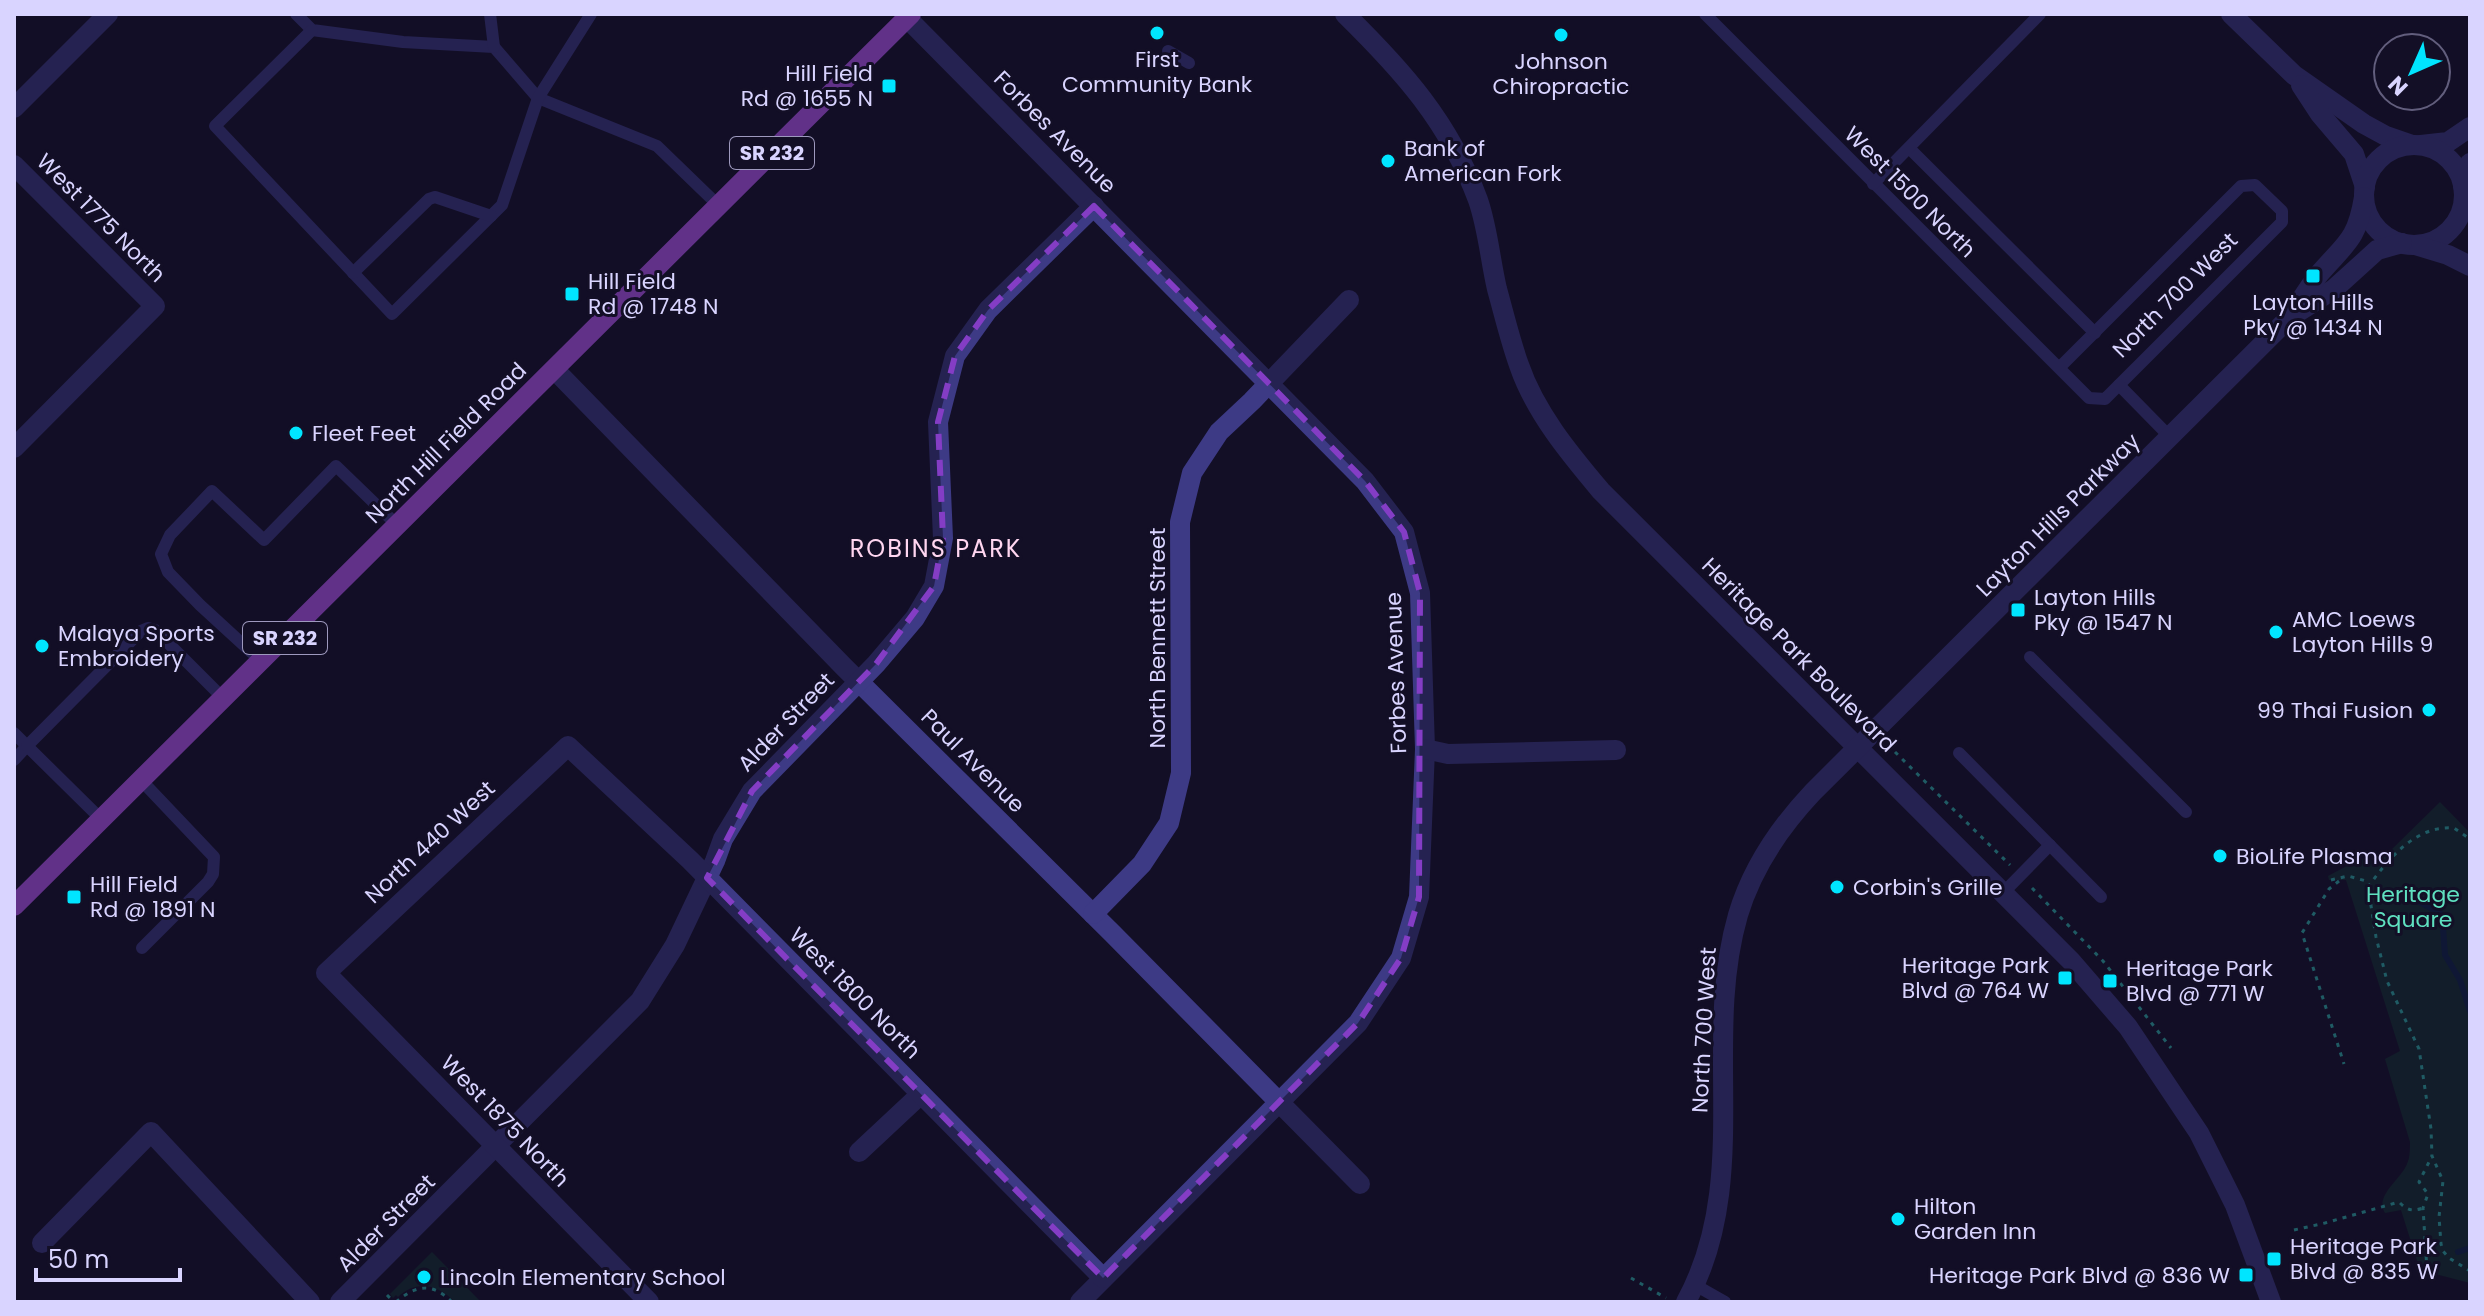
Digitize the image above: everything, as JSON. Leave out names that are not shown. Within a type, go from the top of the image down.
[{"type":"main road","name":"North Hill Field Road","points":[[14,906],[909,16]]},
{"type":"street","points":[[14,108],[108,14]]},
{"type":"street","name":"Heritage Park Boulevard","points":[[1345,14],[1382,50],[1435,114],[1458,153],[1479,202],[1496,286],[1519,367],[1539,408],[1564,447],[1601,491],[2071,961],[2128,1027],[2199,1133],[2235,1205],[2271,1302]]},
{"type":"street","points":[[2231,14],[2294,75],[2364,124],[2386,136],[2437,150],[2447,157],[2458,170],[2470,222]]},
{"type":"street","name":"Forbes Avenue","points":[[909,16],[1365,481],[1404,532],[1420,593],[1425,749],[1419,897],[1401,958],[1358,1023],[1080,1302]]},
{"type":"street","points":[[2294,75],[2320,114],[2354,154],[2368,213],[2377,228],[2390,239],[2440,252],[2470,266]]},
{"type":"street","points":[[2364,192],[2370,171],[2381,157],[2395,149],[2448,142],[2470,127]]},
{"type":"street","points":[[2407,244],[2430,241],[2449,230],[2458,217],[2470,163]]},
{"type":"street","name":"West 1775 North","points":[[14,165],[155,306],[14,448]]},
{"type":"street","name":"Layton Hills Parkway","points":[[1858,748],[2291,316],[2319,274],[2348,244],[2358,222],[2364,192]]},
{"type":"street","name":"Alder Street","points":[[340,1302],[640,1001],[675,945],[723,839],[752,791],[876,664],[915,618],[934,586],[943,538],[938,422],[955,356],[988,310],[1094,206]]},
{"type":"street","name":"Layton Hills Parkway","points":[[2291,316],[2334,289],[2372,253],[2382,247],[2407,244]]},
{"type":"street","name":"North Bennett Street","points":[[1093,914],[1142,864],[1169,823],[1181,773],[1180,522],[1192,473],[1219,432],[1349,300]]},
{"type":"street","name":"Paul Avenue","points":[[555,370],[858,681],[1360,1184]]},
{"type":"street","name":"West 1800 North","points":[[568,746],[707,878],[1103,1278]]},
{"type":"street","name":"North 440 West","points":[[326,973],[568,746]]},
{"type":"street","name":"North 700 West","points":[[1682,1295],[1711,1242],[1721,1195],[1725,988],[1729,952],[1738,916],[1758,867],[1789,819],[1858,748]]},
{"type":"street","points":[[1425,749],[1448,754],[1616,750]]},
{"type":"street","name":"West 1875 North","points":[[326,973],[649,1302]]},
{"type":"street","points":[[859,1152],[921,1094]]},
{"type":"street","points":[[42,1243],[151,1132],[310,1302]]},
{"type":"lane","points":[[296,14],[312,30],[403,42],[494,47]]},
{"type":"lane","points":[[490,14],[494,47],[538,98],[657,146],[719,206]]},
{"type":"lane","points":[[312,30],[215,126],[392,314],[502,205],[538,98],[591,14]]},
{"type":"lane","name":"West 1500 North","points":[[1705,14],[2089,398]]},
{"type":"lane","points":[[1873,184],[2040,14]]},
{"type":"lane","points":[[1168,51],[1189,63]]},
{"type":"lane","points":[[1909,148],[2095,333],[2059,368]]},
{"type":"lane","name":"North 700 West","points":[[2089,398],[2105,399],[2282,222],[2282,211],[2255,185],[2241,186],[2095,333]]},
{"type":"lane","points":[[353,273],[429,199],[435,197],[491,216]]},
{"type":"lane","points":[[2119,385],[2170,437]]},
{"type":"lane","points":[[261,661],[168,572],[161,554],[170,535],[212,491],[264,540],[336,466],[397,525]]},
{"type":"lane","points":[[14,760],[141,631],[148,628],[155,630],[223,698]]},
{"type":"lane","points":[[2030,657],[2186,812]]},
{"type":"lane","points":[[14,733],[102,820]]},
{"type":"lane","points":[[1959,753],[2101,897]]},
{"type":"lane","points":[[140,779],[214,857],[213,874],[208,882],[142,948]]},
{"type":"lane","points":[[2003,893],[2050,845]]},
{"type":"lane","points":[[1682,1295],[1725,1302]]},
{"type":"path","points":[[1895,752],[2103,961],[2171,1048]]},
{"type":"path","points":[[2368,887],[2386,864],[2416,836],[2429,830],[2454,828],[2470,839]]},
{"type":"path","points":[[2331,880],[2355,876],[2366,881],[2387,981],[2419,1049],[2432,1156],[2443,1181],[2439,1230],[2443,1251],[2470,1271]]},
{"type":"path","points":[[2339,881],[2329,889],[2302,933],[2344,1064]]},
{"type":"path","points":[[2427,1270],[2423,1208],[2428,1194],[2419,1182],[2432,1156]]},
{"type":"path","points":[[2294,1230],[2399,1202],[2414,1211],[2423,1208]]},
{"type":"path","points":[[1631,1278],[1682,1295]]},
{"type":"path","points":[[387,1295],[395,1302],[410,1290],[433,1289],[452,1302]]},
{"type":"highlighted area","points":[[1094,206],[1365,481],[1404,532],[1420,593],[1419,897],[1401,958],[1358,1023],[1103,1278],[707,878],[752,791],[876,664],[934,586],[943,538],[938,422],[955,356],[988,310]]},
{"type":"green space","name":"Heritage Square","points":[[2440,802],[2470,833],[2470,1283],[2420,1270],[2401,1210],[2385,1213],[2385,1195],[2405,1168],[2409,1155],[2410,1142],[2385,1059],[2400,1051],[2346,880],[2329,880],[2328,876],[2360,859],[2369,858],[2372,861],[2384,857]]},
{"type":"green space","points":[[432,1252],[481,1302],[455,1302],[427,1286],[413,1288],[393,1298],[390,1294]]},
{"type":"waterway","points":[[2407,890],[2416,900],[2440,913],[2445,955],[2460,980],[2470,1011]]},
{"type":"waterway","points":[[2458,1252],[2470,1248]]},
{"type":"place","name":"First Community Bank","points":[[1157,33]]},
{"type":"place","name":"Johnson Chiropractic","points":[[1561,35]]},
{"type":"place","name":"Hill Field Rd @ 1655 N","points":[[889,86]]},
{"type":"place","name":"Bank of American Fork","points":[[1388,161]]},
{"type":"place","name":"Layton Hills Pky @ 1434 N","points":[[2313,276]]},
{"type":"place","name":"Hill Field Rd @ 1748 N","points":[[572,294]]},
{"type":"place","name":"Fleet Feet","points":[[296,433]]},
{"type":"place","name":"Layton Hills Pky @ 1547 N","points":[[2018,610]]},
{"type":"place","name":"AMC Loews Layton Hills 9","points":[[2276,632]]},
{"type":"place","name":"Malaya Sports Embroidery","points":[[42,646]]},
{"type":"place","name":"99 Thai Fusion","points":[[2429,710]]},
{"type":"place","name":"BioLife Plasma","points":[[2220,856]]},
{"type":"place","name":"Corbin's Grille","points":[[1837,887]]},
{"type":"place","name":"Hill Field Rd @ 1891 N","points":[[74,897]]},
{"type":"place","name":"Heritage Park Blvd @ 764 W","points":[[2065,978]]},
{"type":"place","name":"Heritage Park Blvd @ 771 W","points":[[2110,981]]},
{"type":"place","name":"Hilton Garden Inn","points":[[1898,1219]]},
{"type":"place","name":"Heritage Park Blvd @ 835 W","points":[[2274,1259]]},
{"type":"place","name":"Heritage Park Blvd @ 836 W","points":[[2246,1275]]},
{"type":"place","name":"Lincoln Elementary School","points":[[424,1277]]},
{"type":"district","name":"ROBINS PARK","points":[[936,548]]}]
